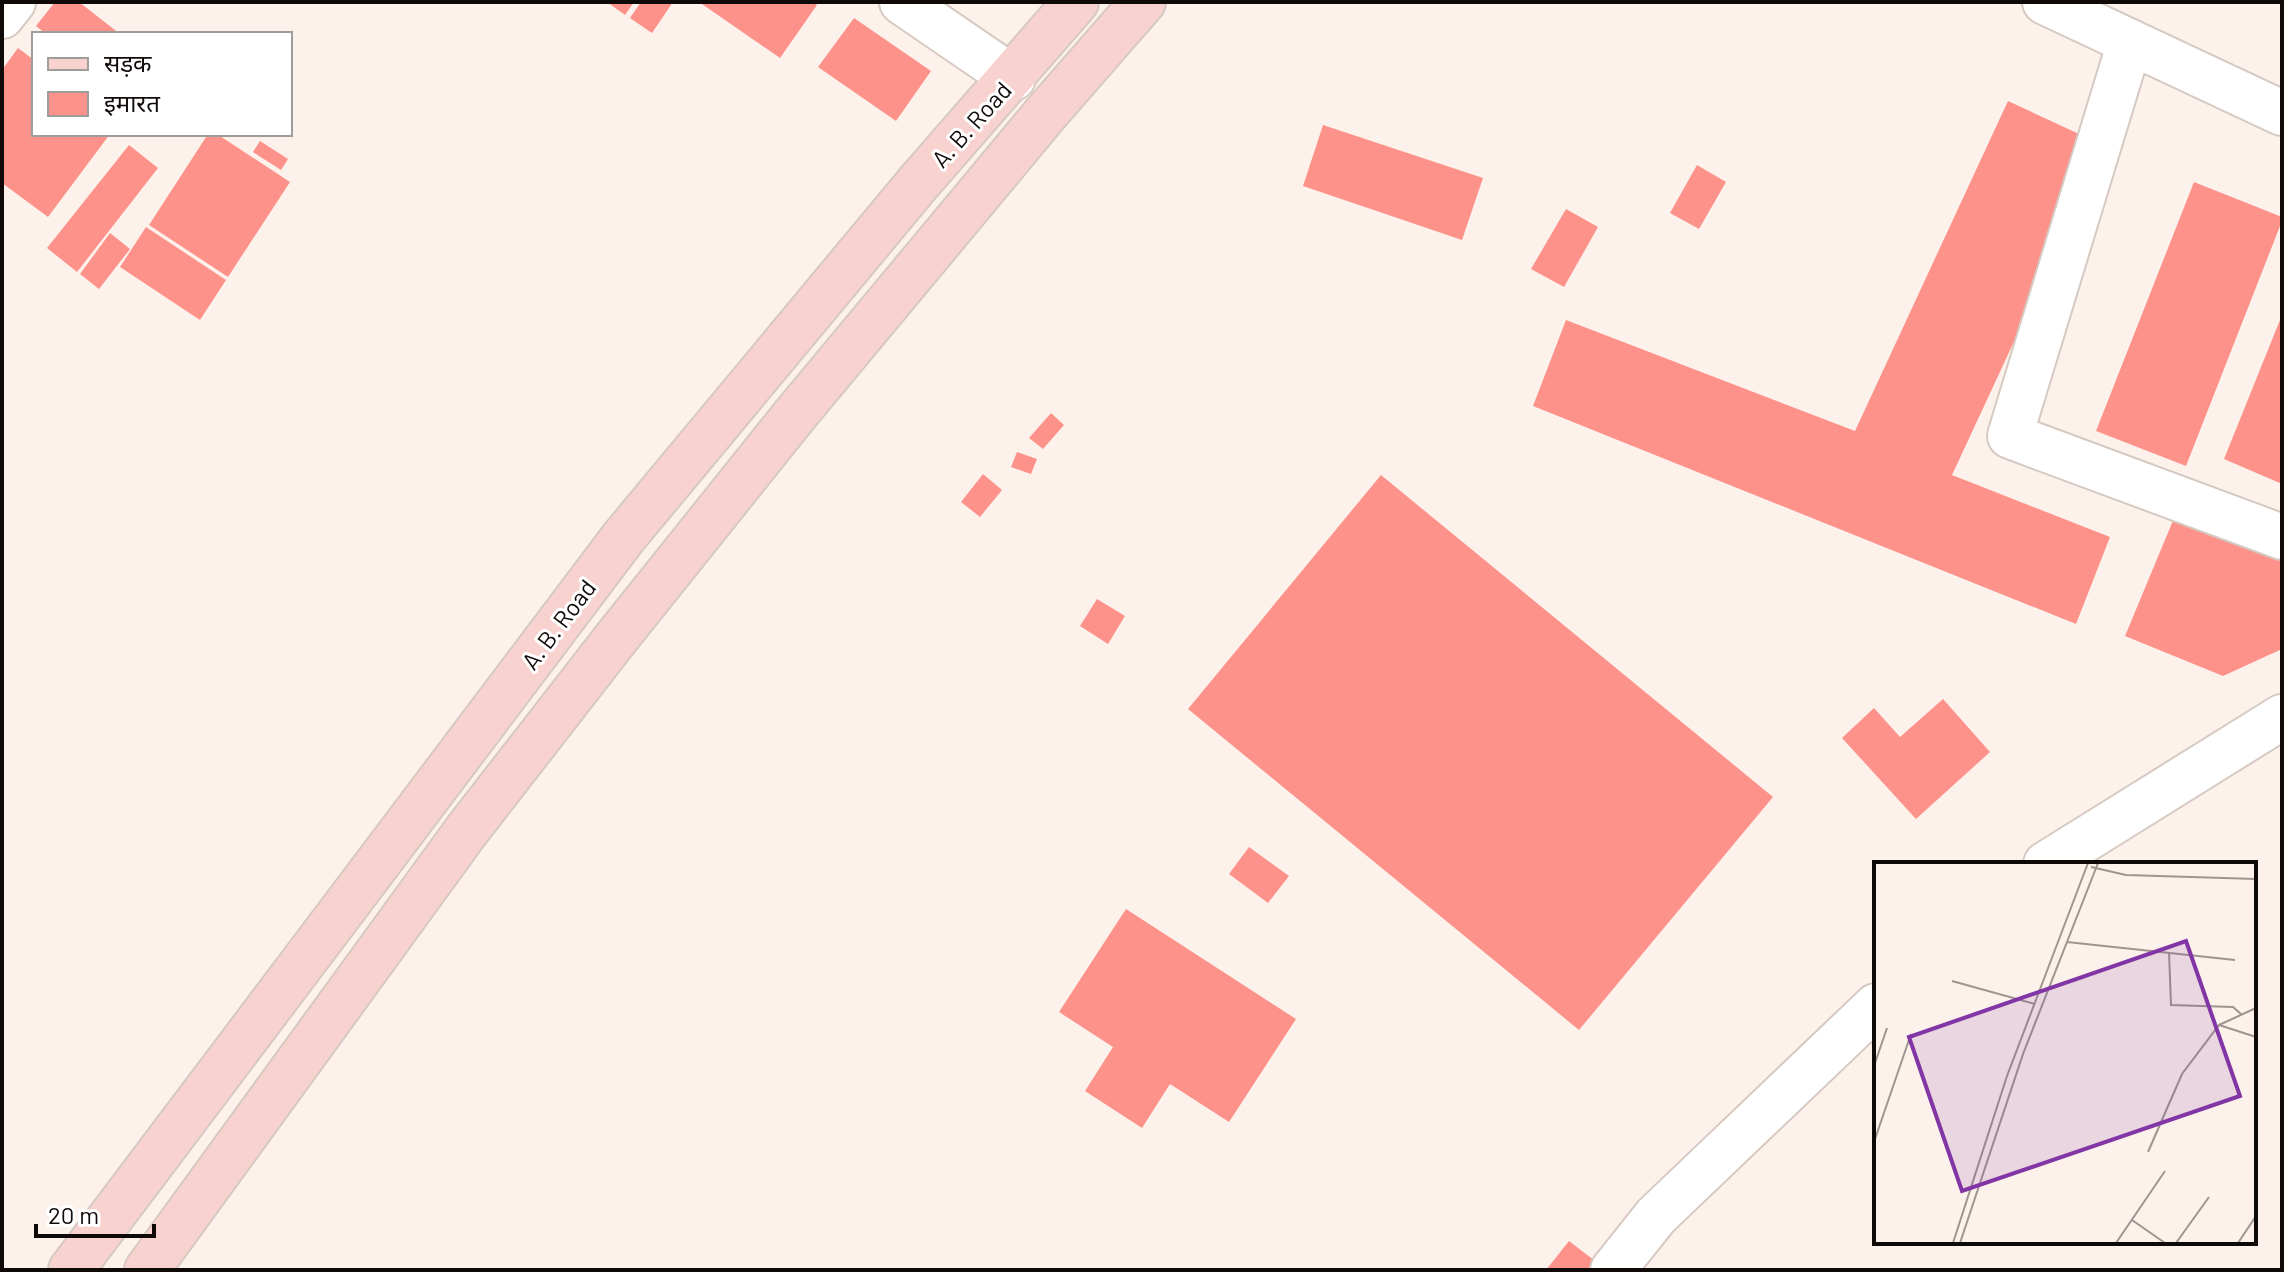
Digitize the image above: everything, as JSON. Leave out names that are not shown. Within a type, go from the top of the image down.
[{"type":"main road","name":"A. B. Road","points":[[71,1270],[623,538],[919,182],[1013,78],[1076,2]]},
{"type":"main road","name":"A. B. Road","points":[[147,1270],[467,830],[617,637],[794,416],[1047,112],[1143,2]]},
{"type":"street","points":[[2,16],[13,2]]},
{"type":"street","points":[[902,2],[1013,78]]},
{"type":"street","points":[[2045,2],[2282,113]]},
{"type":"street","points":[[2130,42],[2010,436],[2282,537]]},
{"type":"street","points":[[2049,862],[2282,717]]},
{"type":"street","points":[[1613,1270],[1656,1216],[1874,1008]]},
{"type":"building","points":[[55,2],[79,2],[117,32],[44,32],[36,26]]},
{"type":"building","points":[[607,2],[634,2],[625,15]]},
{"type":"building","points":[[641,2],[673,2],[652,33],[630,18]]},
{"type":"building","points":[[699,2],[813,2],[817,5],[780,58]]},
{"type":"building","points":[[854,18],[931,71],[896,121],[818,67]]},
{"type":"building","points":[[18,48],[32,58],[32,136],[109,136],[48,217],[2,183],[2,70]]},
{"type":"building","points":[[2008,101],[2105,146],[1952,475],[2110,537],[2076,624],[1533,406],[1566,320],[1855,431]]},
{"type":"building","points":[[1323,125],[1483,178],[1462,240],[1303,186]]},
{"type":"building","points":[[207,136],[220,136],[290,182],[228,277],[149,225]]},
{"type":"building","points":[[260,141],[288,159],[281,170],[253,152]]},
{"type":"building","points":[[129,145],[158,168],[77,272],[47,248]]},
{"type":"building","points":[[1697,165],[1726,182],[1699,229],[1670,213]]},
{"type":"building","points":[[2194,182],[2282,217],[2282,221],[2186,466],[2096,431]]},
{"type":"building","points":[[1566,209],[1598,227],[1564,287],[1531,269]]},
{"type":"building","points":[[146,227],[226,280],[200,320],[120,267]]},
{"type":"building","points":[[110,233],[130,249],[99,289],[80,274]]},
{"type":"building","points":[[2282,315],[2282,484],[2224,459]]},
{"type":"building","points":[[1051,413],[1064,425],[1043,449],[1029,438]]},
{"type":"building","points":[[1017,452],[1037,459],[1031,474],[1011,467]]},
{"type":"building","points":[[983,474],[1002,490],[980,517],[961,502]]},
{"type":"building","points":[[1381,475],[1773,797],[1579,1030],[1188,709]]},
{"type":"building","points":[[2177,511],[2282,553],[2282,649],[2223,676],[2125,636]]},
{"type":"building","points":[[1097,599],[1125,616],[1108,644],[1080,626]]},
{"type":"building","points":[[1943,699],[1990,752],[1916,819],[1842,738],[1874,708],[1900,737]]},
{"type":"building","points":[[1249,847],[1289,876],[1268,903],[1229,874]]},
{"type":"building","points":[[1126,909],[1296,1019],[1229,1122],[1170,1084],[1142,1128],[1085,1091],[1113,1047],[1059,1012]]},
{"type":"building","points":[[1569,1241],[1599,1264],[1594,1270],[1546,1270]]}]
